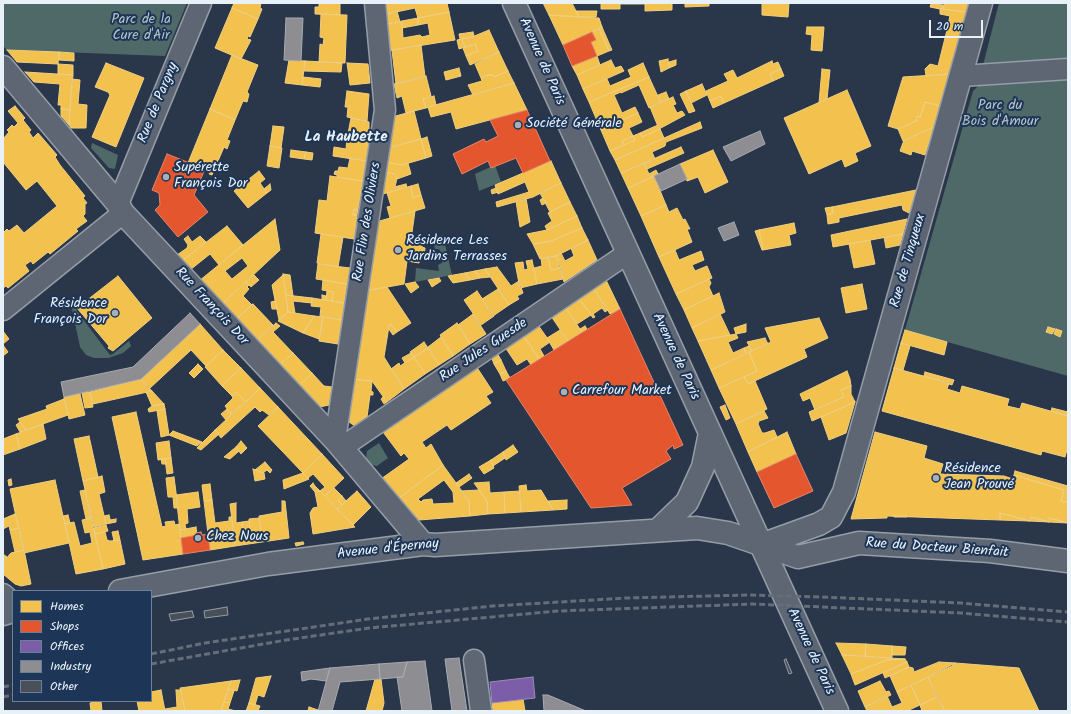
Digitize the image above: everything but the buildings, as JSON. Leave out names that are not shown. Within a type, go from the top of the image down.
[{"type":"street","name":"Rue de Pargny","points":[[3,310],[120,208],[201,3]]},
{"type":"street","name":"Rue Flin des Oliviers","points":[[338,444],[385,110],[374,3]]},
{"type":"street","name":"Avenue de Paris","points":[[514,3],[838,711]]},
{"type":"street","name":"Rue de Tinqueux","points":[[831,517],[844,492],[981,3]]},
{"type":"street","name":"Rue François Dor","points":[[3,67],[120,208],[338,444],[423,544]]},
{"type":"street","points":[[961,76],[1068,69]]},
{"type":"street","name":"Rue Jules Guesde","points":[[338,444],[628,253]]},
{"type":"street","points":[[658,530],[687,502],[703,467],[710,433]]},
{"type":"street","points":[[761,545],[819,524],[831,517],[842,538],[853,544]]},
{"type":"street","name":"Avenue d'Épernay","points":[[125,590],[268,564],[423,544],[435,545],[697,528],[728,533],[761,545]]},
{"type":"street","name":"Rue du Docteur Bienfait","points":[[761,545],[798,557],[859,543],[990,552],[1068,561]]},
{"type":"street","points":[[3,594],[12,602]]},
{"type":"street","points":[[474,660],[481,711]]},
{"type":"green space","name":"Parc de la Cure d'Air","points":[[3,3],[187,3],[165,56],[7,50],[3,46]]},
{"type":"green space","points":[[999,3],[1068,3],[1068,61],[983,65]]},
{"type":"green space","name":"Parc du Bois d'Amour","points":[[1068,79],[1068,376],[905,330],[973,91],[982,82]]},
{"type":"green space","points":[[92,143],[118,155],[115,169],[109,168],[91,148]]},
{"type":"green space","points":[[495,165],[501,182],[479,191],[475,174]]},
{"type":"green space","points":[[443,235],[452,275],[415,282],[416,268],[439,271],[438,265],[442,263],[444,258],[439,249],[435,249],[433,237]]},
{"type":"green space","points":[[81,297],[83,301],[76,310],[110,355],[129,341],[131,346],[123,353],[108,358],[94,358],[86,355],[80,347],[72,309],[73,302]]},
{"type":"green space","points":[[379,443],[388,458],[377,466],[372,465],[366,458],[367,451]]},
{"type":"railway","points":[[152,654],[205,643],[368,619],[493,606],[626,598],[748,595],[822,597],[961,603],[1068,612]]},
{"type":"railway","points":[[152,664],[286,640],[369,628],[558,611],[753,604],[961,613],[1068,622]]},
{"type":"railway","points":[[3,687],[12,685]]},
{"type":"railway","points":[[3,697],[12,695]]},
{"type":"place","name":"Société Générale","points":[[518,125]]},
{"type":"place","name":"Supérette François Dor","points":[[166,177]]},
{"type":"place","name":"Résidence Les Jardins Terrasses","points":[[398,250]]},
{"type":"place","name":"Résidence François Dor","points":[[115,313]]},
{"type":"place","name":"Carrefour Market","points":[[564,392]]},
{"type":"place","name":"Résidence Jean Prouvé","points":[[936,478]]},
{"type":"place","name":"Chez Nous","points":[[198,538]]},
{"type":"district","name":"La Haubette","points":[[346,138]]}]
